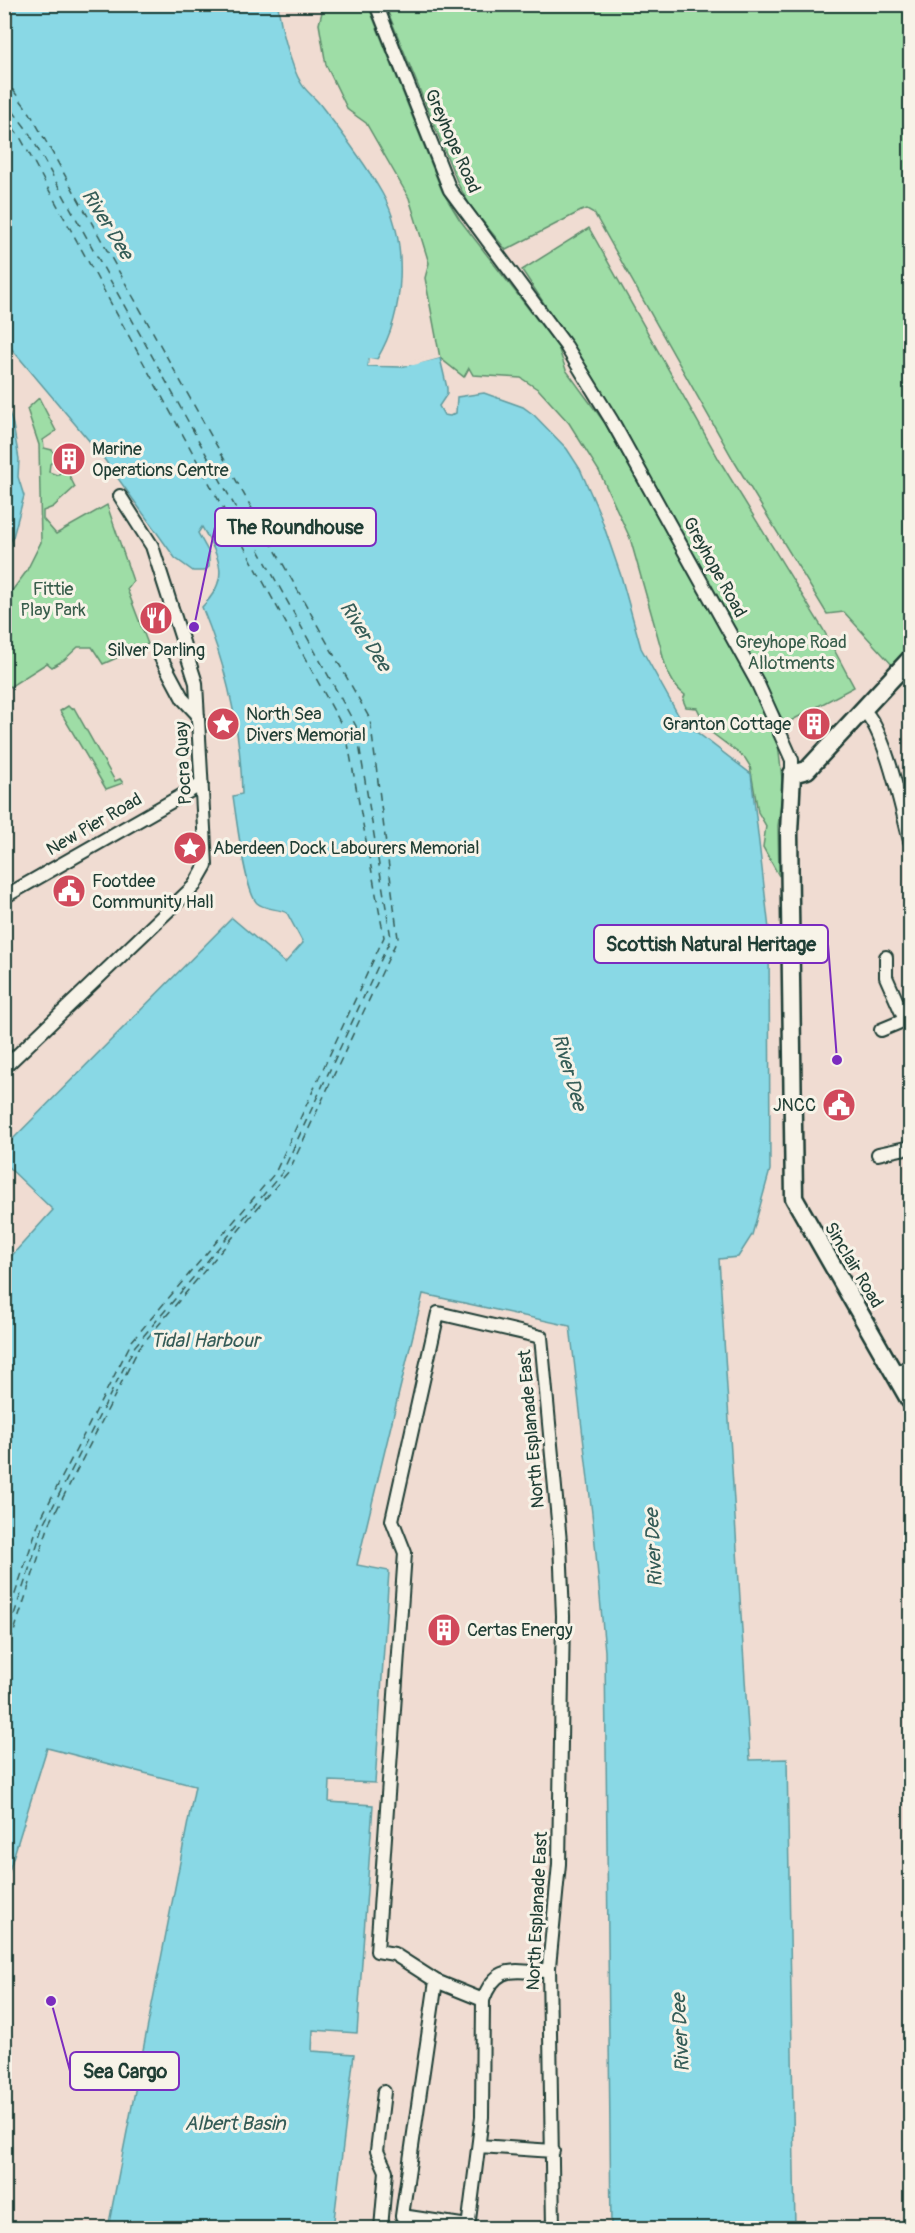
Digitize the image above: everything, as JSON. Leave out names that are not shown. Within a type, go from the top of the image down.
[{"type":"street","name":"Greyhope Road","points":[[376,4],[450,190],[566,346],[612,421],[757,682],[792,760],[789,832],[792,1182],[794,1198],[800,1212]]},
{"type":"street","name":"Pocra Quay","points":[[4,1068],[200,878],[206,860],[196,683],[152,546],[120,496]]},
{"type":"street","points":[[160,656],[183,699],[198,715]]},
{"type":"street","points":[[792,774],[807,770],[910,659]]},
{"type":"street","points":[[862,710],[870,716],[880,738],[910,841]]},
{"type":"street","name":"New Pier Road","points":[[4,897],[202,784]]},
{"type":"street","points":[[881,1030],[908,1019],[886,977],[886,957]]},
{"type":"street","points":[[878,1154],[909,1151]]},
{"type":"street","name":"Sinclair Road","points":[[800,1212],[910,1401]]},
{"type":"street","name":"North Esplanade East","points":[[436,1981],[394,1954],[377,1951],[405,1553],[392,1520],[438,1313],[541,1337],[560,1542],[562,1616],[559,1864],[549,1967],[553,2229]]},
{"type":"street","points":[[896,1375],[910,1365]]},
{"type":"street","points":[[483,2000],[436,1981],[402,2216],[468,2227],[480,2146],[483,2000],[486,1990],[502,1974],[513,1970],[542,1970],[549,1967]]},
{"type":"street","points":[[381,2229],[386,2171],[377,2151],[384,2092]]},
{"type":"street","points":[[480,2146],[553,2151]]},
{"type":"green space","points":[[318,5],[368,5],[442,191],[460,220],[558,347],[566,370],[604,422],[753,686],[778,744],[783,787],[778,826],[779,876],[763,847],[766,826],[758,812],[750,766],[745,758],[708,730],[697,708],[686,707],[683,700],[685,695],[675,685],[666,667],[630,538],[599,471],[569,423],[539,390],[521,378],[473,375],[469,368],[464,377],[440,358],[425,278],[429,263],[409,198],[366,123],[348,110],[326,65],[319,24],[322,12]]},
{"type":"green space","points":[[385,5],[910,5],[910,649],[894,667],[844,612],[827,614],[734,461],[594,213],[587,209],[581,211],[506,250],[471,207],[459,186]]},
{"type":"green space","name":"Greyhope Road Allotments","points":[[589,228],[721,463],[823,629],[854,687],[785,724],[594,379],[522,270]]},
{"type":"green space","name":"Fittie Play Park","points":[[39,398],[56,431],[43,440],[44,448],[52,450],[57,458],[50,464],[49,472],[57,475],[66,469],[75,487],[53,507],[43,511],[43,519],[56,534],[107,505],[133,581],[127,589],[148,644],[103,664],[92,647],[78,647],[64,660],[52,667],[47,663],[5,690],[5,600],[26,572],[41,542],[39,445],[27,409]]},
{"type":"green space","points":[[68,706],[71,709],[74,708],[115,781],[120,779],[123,783],[106,789],[60,711]]},
{"type":"water","points":[[5,5],[278,5],[297,76],[346,138],[368,171],[391,212],[397,233],[400,254],[398,299],[386,341],[377,359],[369,359],[368,366],[400,367],[440,358],[447,388],[447,394],[439,406],[444,415],[450,416],[456,413],[457,397],[484,393],[523,407],[534,415],[567,449],[580,469],[599,512],[621,576],[641,648],[681,720],[751,774],[769,929],[770,1170],[752,1235],[738,1257],[719,1259],[750,1760],[787,1759],[795,2228],[611,2228],[605,1651],[593,1522],[570,1326],[423,1294],[357,1565],[389,1571],[375,1783],[330,1781],[329,1802],[373,1805],[357,2033],[313,2030],[312,2051],[354,2054],[333,2228],[108,2228],[195,1786],[47,1748],[5,1884],[5,1263],[53,1210],[5,1164],[5,1147],[232,918],[285,963],[303,943],[287,913],[257,903],[245,869],[233,796],[242,794],[239,746],[231,699],[219,653],[202,607],[217,587],[220,568],[214,549],[202,527],[198,533],[209,553],[209,567],[204,571],[193,571],[175,558],[102,456],[5,341]]},
{"type":"water","points":[[5,399],[13,425],[19,459],[18,477],[24,496],[13,537],[5,550]]},
{"type":"pier","points":[[440,355],[440,358],[414,365],[368,366],[369,358],[380,360],[371,363],[400,364]]},
{"type":"ferry route","points":[[4,78],[30,113],[370,719],[398,938],[289,1171],[139,1348],[49,1525],[4,1662]]},
{"type":"ferry route","points":[[4,99],[28,131],[356,726],[391,938],[282,1173],[135,1346],[44,1524],[4,1645]]},
{"type":"ferry route","points":[[4,116],[20,137],[346,733],[384,937],[275,1173],[132,1341],[39,1522],[4,1627]]},
{"type":"place","name":"Marine Operations Centre","points":[[69,459]]},
{"type":"place","name":"Silver Darling","points":[[156,618]]},
{"type":"place","name":"The Roundhouse","points":[[194,627]]},
{"type":"place","name":"North Sea Divers Memorial","points":[[223,724]]},
{"type":"place","name":"Granton Cottage","points":[[814,724]]},
{"type":"place","name":"Aberdeen Dock Labourers Memorial","points":[[190,848]]},
{"type":"place","name":"Footdee Community Hall","points":[[69,891]]},
{"type":"place","name":"Scottish Natural Heritage","points":[[837,1060]]},
{"type":"place","name":"JNCC","points":[[839,1105]]},
{"type":"place","name":"Certas Energy","points":[[444,1630]]},
{"type":"place","name":"Sea Cargo","points":[[51,2001]]},
{"type":"water label","name":"River Dee","points":[[108,224]]},
{"type":"water label","name":"River Dee","points":[[366,636]]},
{"type":"water label","name":"River Dee","points":[[570,1072]]},
{"type":"water label","name":"Tidal Harbour","points":[[205,1340]]},
{"type":"water label","name":"River Dee","points":[[653,1548]]},
{"type":"water label","name":"River Dee","points":[[680,2033]]},
{"type":"water label","name":"Albert Basin","points":[[235,2123]]}]
